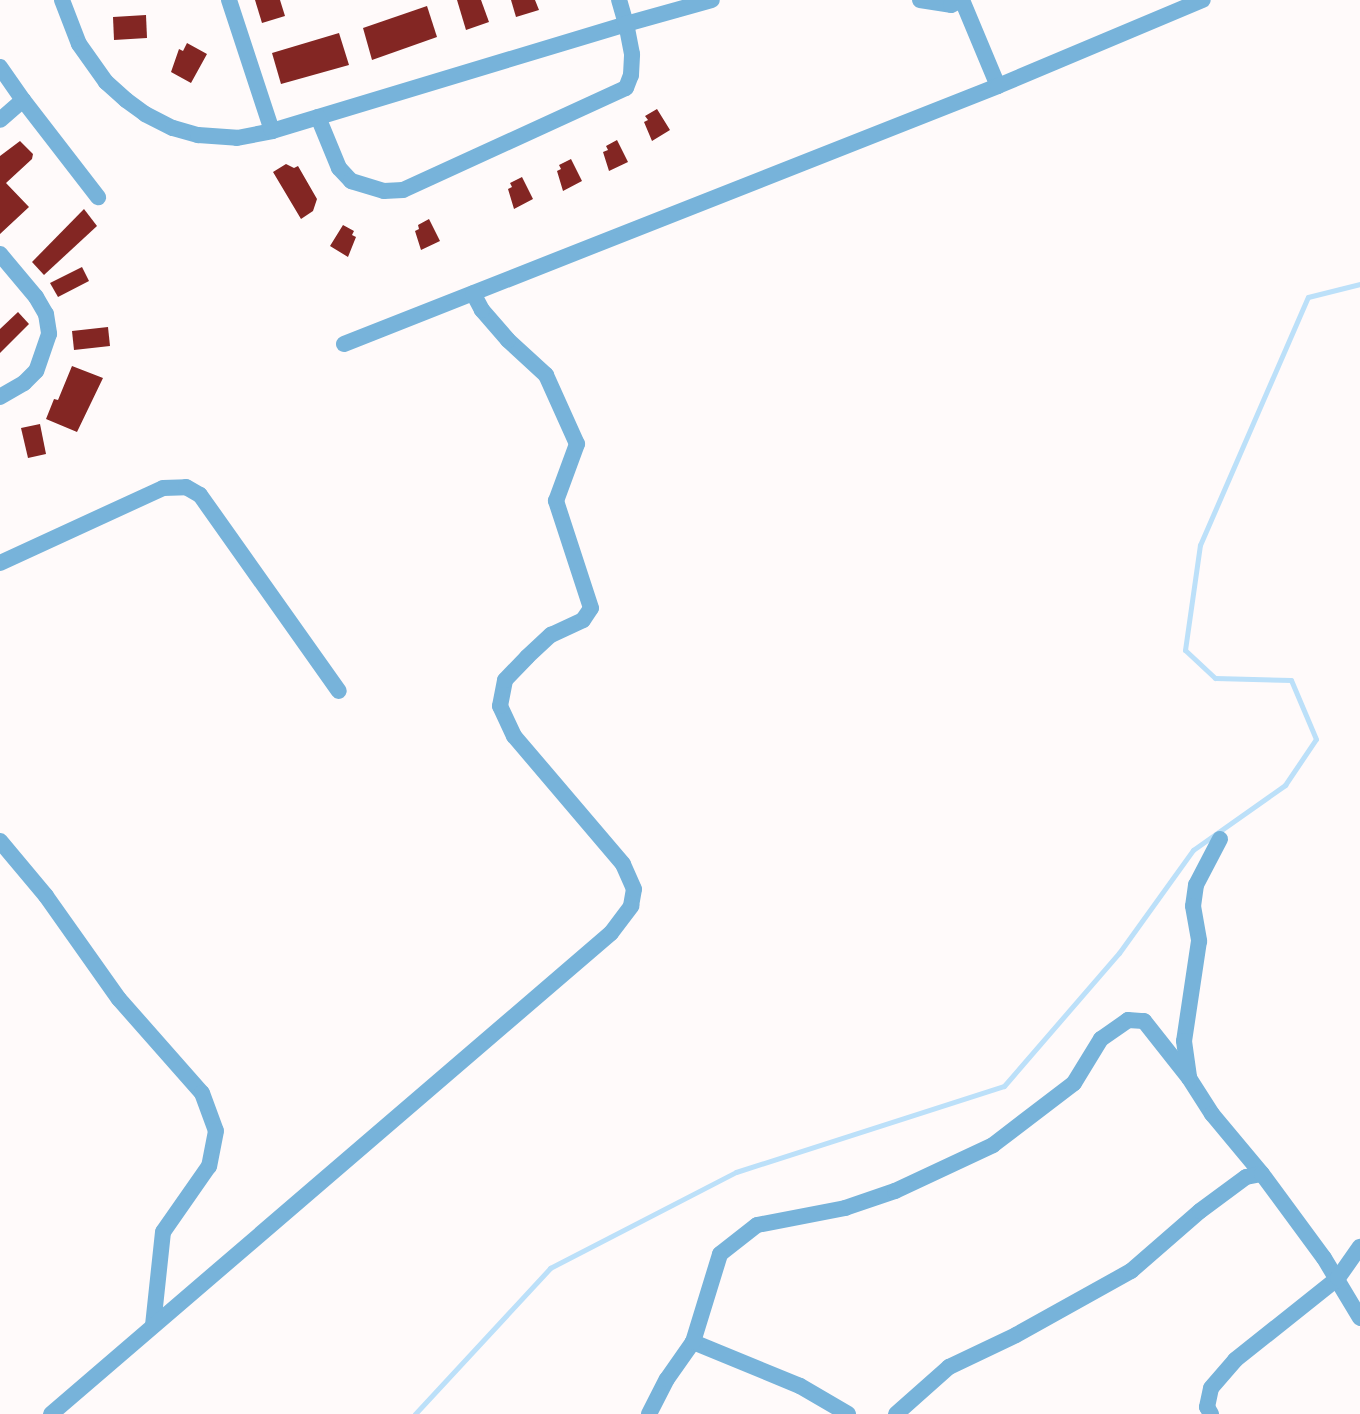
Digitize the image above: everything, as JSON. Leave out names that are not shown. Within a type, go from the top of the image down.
[{"type":"street","points":[[62,0],[70,26],[106,82],[145,114],[198,135],[237,138],[272,131],[712,0]]},
{"type":"street","points":[[229,0],[272,131]]},
{"type":"street","points":[[318,117],[339,168],[351,181],[384,191],[403,190],[626,88],[631,75],[632,54],[619,0]]},
{"type":"street","points":[[920,0],[951,5],[961,0],[998,86]]},
{"type":"street","points":[[344,344],[998,86],[1203,0]]},
{"type":"street","points":[[0,67],[98,197]]},
{"type":"street","points":[[0,120],[23,100]]},
{"type":"street","points":[[0,254],[41,305],[49,334],[36,371],[24,383],[0,397]]},
{"type":"street","points":[[51,1414],[611,933],[631,906],[634,889],[623,864],[514,736],[500,706],[505,680],[551,635],[583,620],[591,608],[556,501],[577,444],[546,375],[508,340],[482,310],[473,293]]},
{"type":"street","points":[[0,563],[163,488],[186,487],[200,495],[339,691]]},
{"type":"street","points":[[1189,1078],[1184,1041],[1199,941],[1193,906],[1196,885],[1220,839]]},
{"type":"street","points":[[0,841],[46,896],[119,999],[202,1093],[216,1131],[209,1166],[163,1232],[153,1325]]},
{"type":"street","points":[[649,1414],[667,1379],[693,1342],[720,1254],[757,1225],[845,1208],[895,1191],[993,1145],[1074,1083],[1101,1039],[1128,1020],[1144,1021],[1189,1078],[1212,1114],[1262,1174],[1338,1278],[1360,1318]]},
{"type":"street","points":[[896,1414],[949,1367],[1016,1335],[1131,1271],[1211,1202],[1246,1177],[1262,1174]]},
{"type":"street","points":[[1211,1414],[1207,1399],[1211,1388],[1235,1360],[1338,1278],[1360,1247]]},
{"type":"street","points":[[693,1342],[800,1386],[848,1414]]},
{"type":"building","points":[[255,0],[280,0],[285,16],[262,23]]},
{"type":"building","points":[[457,0],[481,0],[489,22],[466,30]]},
{"type":"building","points":[[511,0],[535,0],[539,10],[516,17]]},
{"type":"building","points":[[427,6],[437,37],[372,60],[363,28]]},
{"type":"building","points":[[146,15],[147,38],[114,40],[113,17]]},
{"type":"building","points":[[339,33],[349,65],[281,84],[272,53]]},
{"type":"building","points":[[187,43],[207,54],[191,83],[171,72],[179,49],[183,51]]},
{"type":"building","points":[[657,109],[670,130],[652,141],[644,122],[648,120],[645,116]]},
{"type":"building","points":[[617,140],[628,162],[609,171],[603,152],[608,150],[606,146]]},
{"type":"building","points":[[20,141],[33,154],[32,159],[6,183],[29,207],[0,234],[0,156]]},
{"type":"building","points":[[571,159],[582,181],[563,191],[557,171],[561,169],[559,165]]},
{"type":"building","points":[[286,164],[294,168],[298,166],[317,199],[313,211],[301,219],[273,172]]},
{"type":"building","points":[[522,177],[533,199],[514,209],[508,189],[512,187],[510,183]]},
{"type":"building","points":[[84,209],[97,226],[44,275],[32,262]]},
{"type":"building","points":[[429,219],[440,241],[421,250],[415,231],[419,229],[418,225]]},
{"type":"building","points":[[343,225],[354,231],[352,235],[356,237],[348,257],[330,246]]},
{"type":"building","points":[[82,267],[89,281],[58,297],[50,283]]},
{"type":"building","points":[[18,312],[29,324],[0,353],[0,329]]},
{"type":"building","points":[[108,327],[110,346],[74,350],[72,331]]},
{"type":"building","points":[[72,366],[103,378],[77,432],[46,419],[54,399],[58,400]]},
{"type":"building","points":[[40,424],[46,454],[28,458],[21,428]]},
{"type":"waterway","points":[[415,1414],[550,1268],[736,1172],[1004,1086],[1119,953],[1193,850],[1285,785],[1316,739],[1291,680],[1215,678],[1185,650],[1200,545],[1308,297],[1360,284]]}]
